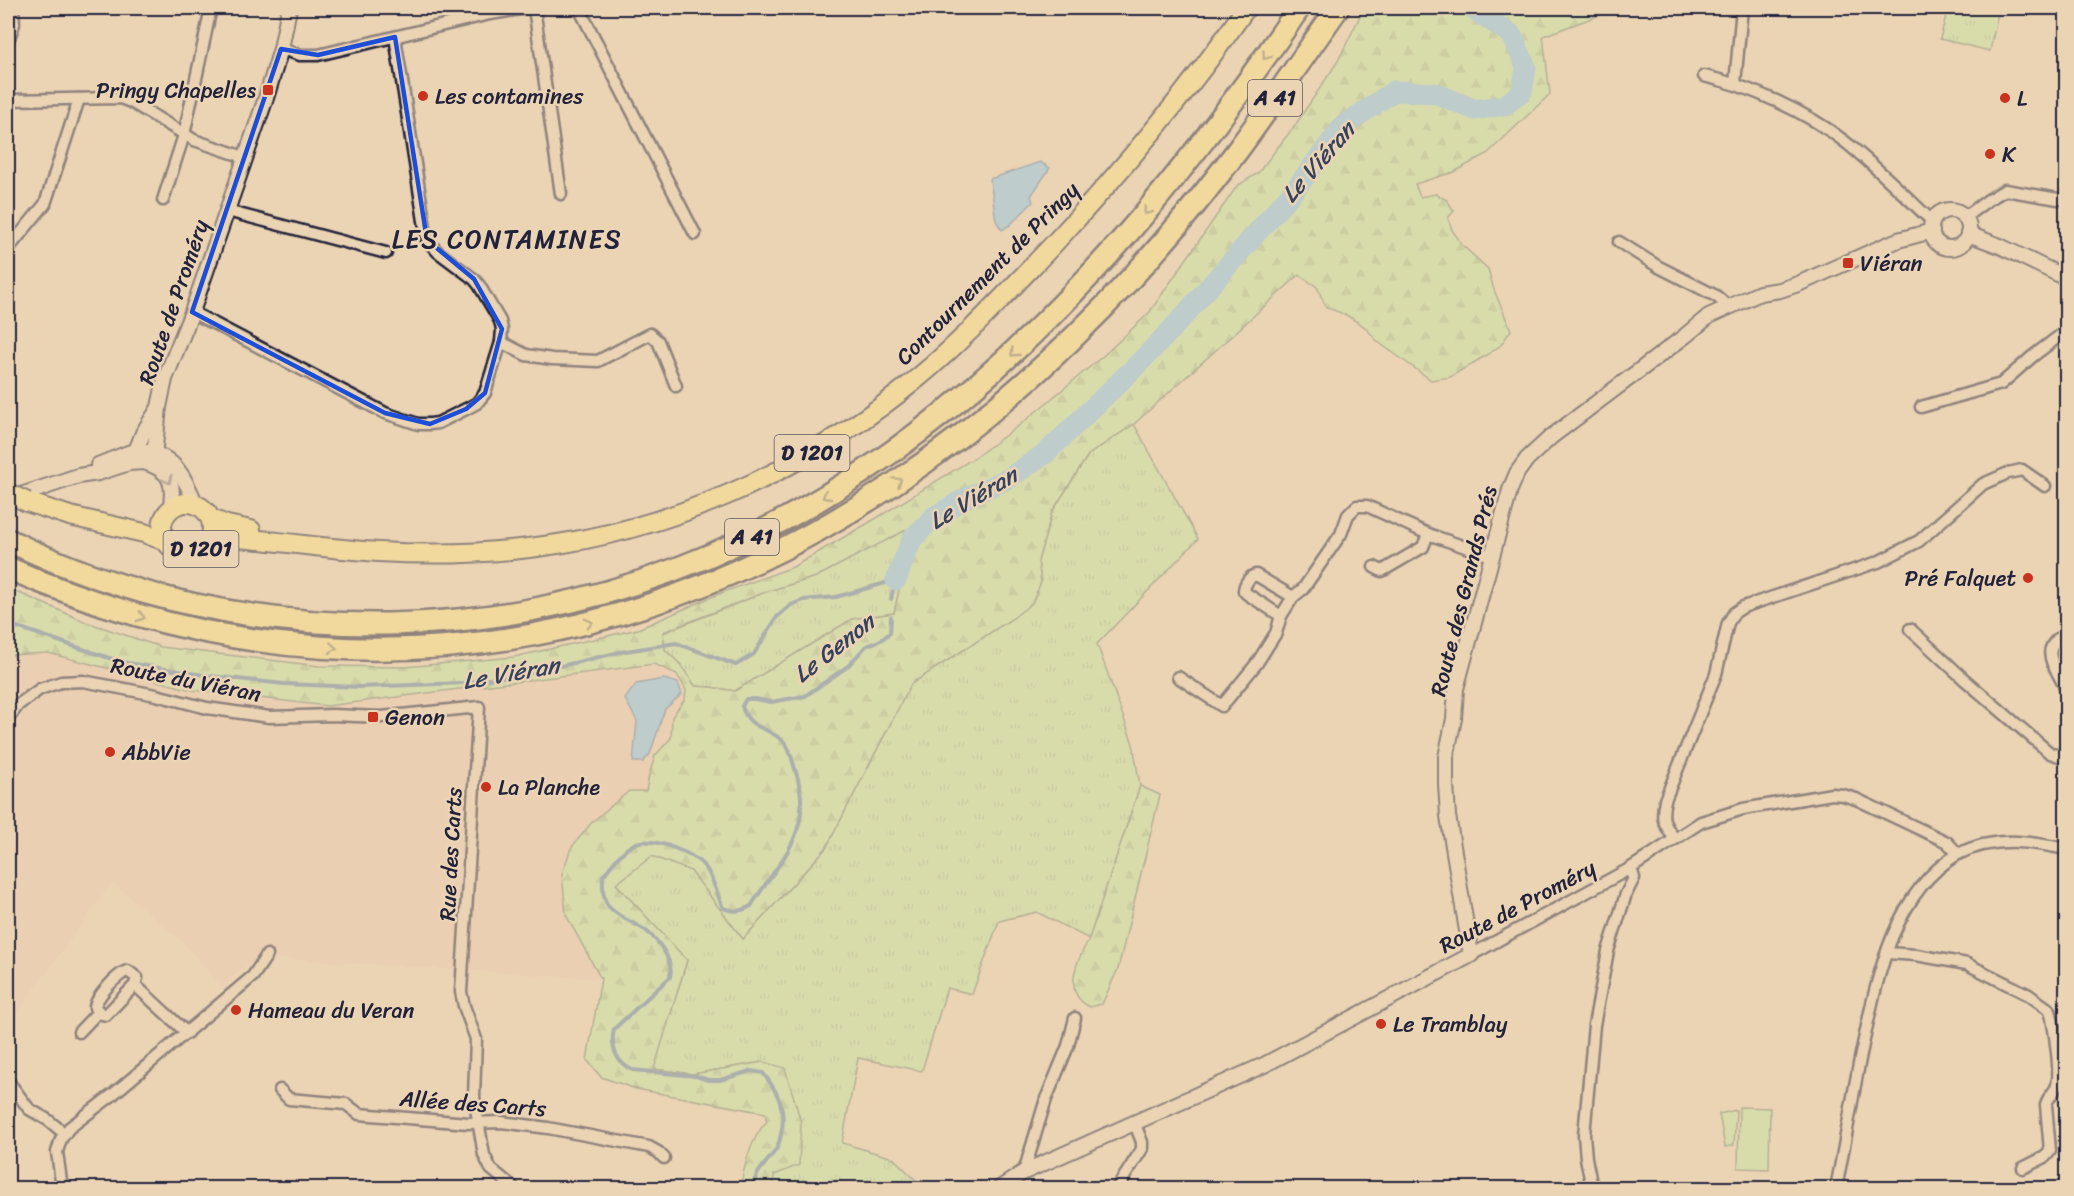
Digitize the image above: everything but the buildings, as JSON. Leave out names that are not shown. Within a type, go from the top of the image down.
[{"type":"highway","name":"Contournement de Pringy","points":[[84,520],[141,521],[168,512],[182,504],[196,505],[211,519],[246,530],[361,541],[441,544],[508,541],[575,532],[643,515],[696,497],[776,462],[833,429],[881,396],[931,354],[973,314],[1116,162],[1184,78],[1234,8]]},
{"type":"highway","name":"Contournement de Pringy","points":[[8,492],[27,502],[84,520],[144,533],[165,541],[176,551],[185,553],[195,552],[206,545],[225,539],[238,538],[429,554],[539,547],[597,537],[660,520],[713,501],[788,466],[838,437],[900,392],[939,359],[978,322],[1095,200],[1131,159],[1184,94],[1246,8]]},
{"type":"highway","name":"A 41","points":[[8,540],[60,564],[101,579],[187,603],[321,623],[367,624],[461,620],[510,614],[603,593],[661,575],[704,558],[788,519],[869,469],[961,399],[1014,353],[1078,289],[1155,202],[1235,98],[1299,8]]},
{"type":"highway","name":"A 41","points":[[8,568],[79,597],[166,624],[250,641],[341,649],[438,648],[531,636],[620,615],[708,584],[779,552],[864,504],[949,445],[1015,391],[1100,310],[1172,231],[1237,151],[1312,43],[1333,8]]},
{"type":"highway","points":[[1312,43],[1338,8]]},
{"type":"highway","name":"D 1201","points":[[165,541],[161,528],[168,512]]},
{"type":"highway","name":"D 1201","points":[[206,545],[212,531],[211,519]]},
{"type":"street","points":[[8,41],[14,24],[13,8]]},
{"type":"street","points":[[163,200],[184,135],[210,8]]},
{"type":"street","name":"Route de Proméry","points":[[144,455],[155,447],[159,407],[165,379],[192,312],[227,211],[281,49],[289,8]]},
{"type":"street","points":[[281,49],[300,55],[318,55],[490,14],[527,8]]},
{"type":"street","points":[[534,8],[561,194]]},
{"type":"street","points":[[579,8],[695,234]]},
{"type":"street","points":[[1735,84],[1742,8]]},
{"type":"street","points":[[192,312],[385,413],[418,424],[438,423],[477,403],[485,393],[501,342],[500,321],[474,279],[438,252],[427,240],[395,38]]},
{"type":"street","points":[[1704,76],[1735,84],[1800,114],[1837,136],[1861,155],[1932,226],[1938,243],[1947,247],[1957,246],[1968,234],[1965,217],[1956,211],[1940,213],[1932,226]]},
{"type":"street","points":[[8,99],[110,97],[131,102],[194,140],[244,157]]},
{"type":"street","points":[[8,249],[45,204],[79,99]]},
{"type":"street","points":[[1965,217],[2004,190],[2058,200],[2067,199]]},
{"type":"street","name":"Route de Proméry","points":[[227,211],[386,252]]},
{"type":"street","name":"Route des Grands Prés","points":[[1471,955],[1448,816],[1446,757],[1454,719],[1456,689],[1491,556],[1512,483],[1527,459],[1551,437],[1709,316],[1765,291],[1780,290],[1798,284],[1932,226]]},
{"type":"street","points":[[1968,234],[2000,246],[2067,278]]},
{"type":"street","points":[[1619,242],[1659,267],[1716,296],[1728,307]]},
{"type":"street","points":[[1921,406],[2001,384],[2032,356],[2067,331]]},
{"type":"street","points":[[501,342],[526,355],[597,361],[650,334],[658,341],[676,386]]},
{"type":"street","points":[[144,455],[169,478],[172,489],[168,512]]},
{"type":"street","points":[[8,500],[78,476],[98,473],[129,463],[144,455],[163,457],[178,469],[196,505]]},
{"type":"street","points":[[1674,838],[1666,828],[1662,816],[1665,800],[1716,674],[1726,628],[1734,613],[1743,607],[1896,554],[1919,541],[1983,484],[2008,473],[2026,471],[2045,486]]},
{"type":"street","points":[[1178,676],[1222,706],[1257,663],[1276,633],[1281,616],[1293,597],[1303,589],[1341,534],[1348,514],[1357,506],[1367,506],[1428,534],[1491,556]]},
{"type":"street","points":[[1374,567],[1382,572],[1423,547],[1428,534]]},
{"type":"street","points":[[1281,616],[1247,594],[1244,587],[1250,578],[1256,575],[1293,597]]},
{"type":"street","points":[[1910,629],[2050,753],[2060,756],[2067,753]]},
{"type":"street","points":[[2067,634],[2053,645],[2050,653],[2052,664],[2067,690]]},
{"type":"street","name":"Route du Viéran","points":[[8,719],[18,705],[40,689],[61,682],[82,681],[156,695],[207,708],[269,717],[332,715],[381,717],[479,707]]},
{"type":"street","name":"Rue des Carts","points":[[479,707],[461,983],[463,1002],[476,1038],[473,1092],[487,1162],[514,1188]]},
{"type":"street","name":"Route de Proméry","points":[[999,1188],[1024,1172],[1264,1065],[1631,868],[1701,822],[1723,814],[1774,802],[1832,794],[1856,798],[1947,842],[1958,854]]},
{"type":"street","points":[[1836,1188],[1869,1016],[1887,953],[1899,922],[1922,885],[1938,868],[1958,854],[1984,844],[2022,841],[2067,849]]},
{"type":"street","points":[[1592,1188],[1584,1135],[1594,1025],[1608,951],[1634,878],[1631,868]]},
{"type":"street","points":[[1887,953],[1916,954],[1967,964],[2030,995],[2050,1010],[2058,1085],[2046,1105],[2049,1151],[2045,1157],[2023,1168]]},
{"type":"street","points":[[62,1188],[57,1152],[65,1134],[254,976],[267,955]]},
{"type":"street","points":[[124,971],[135,975],[137,978],[135,985],[106,1015],[98,1012],[94,1005],[96,1001],[124,971]]},
{"type":"street","points":[[135,985],[186,1033]]},
{"type":"street","points":[[79,1032],[98,1012]]},
{"type":"street","points":[[1024,1172],[1046,1100],[1068,1046],[1075,1018]]},
{"type":"street","points":[[8,1081],[28,1108],[65,1134]]},
{"type":"street","name":"Allée des Carts","points":[[280,1090],[289,1099],[346,1104],[359,1114],[501,1122],[548,1128],[649,1147],[664,1158]]},
{"type":"street","points":[[1118,1188],[1142,1149],[1142,1142],[1135,1124]]},
{"type":"highlighted area","points":[[395,37],[427,240],[474,279],[502,329],[485,393],[466,409],[430,424],[385,413],[192,312],[281,49],[318,55]]},
{"type":"shaded area","points":[[48,653],[192,690],[654,664],[677,674],[686,690],[685,699],[672,717],[671,738],[655,756],[646,791],[566,915],[601,979],[257,957],[222,988],[183,942],[112,883],[8,1025],[8,655]]},
{"type":"green space","points":[[1364,8],[1619,8],[1543,36],[1550,94],[1487,154],[1454,172],[1415,184],[1420,197],[1436,194],[1447,200],[1454,211],[1448,218],[1452,230],[1463,246],[1488,269],[1511,330],[1501,345],[1450,377],[1431,380],[1378,342],[1365,327],[1348,316],[1326,307],[1317,287],[1299,275],[1134,424],[1088,455],[1052,512],[1038,561],[1041,582],[1032,603],[1013,618],[911,684],[826,848],[743,939],[691,871],[652,856],[616,884],[687,960],[654,1069],[693,1074],[763,1062],[785,1068],[801,1122],[799,1165],[774,1175],[773,1188],[740,1188],[752,1144],[767,1121],[765,1113],[636,1089],[601,1077],[587,1060],[601,979],[566,915],[562,874],[571,848],[592,822],[629,791],[646,791],[655,756],[671,738],[672,717],[685,699],[686,690],[677,674],[654,664],[327,706],[192,690],[48,653],[8,655],[8,588],[86,622],[161,647],[319,666],[405,667],[514,657],[638,629],[721,593],[793,567],[974,458],[1021,424],[1103,356],[1149,313],[1237,186],[1258,173],[1296,124],[1338,61]],"holes":[[[906,530],[906,559],[894,613],[852,619],[735,691],[695,686],[680,664],[665,650],[663,632],[768,591],[816,577]]]},
{"type":"green space","points":[[1948,8],[1999,8],[1990,51],[1940,39]]},
{"type":"green space","points":[[1134,424],[1198,539],[1097,644],[1133,744],[1140,786],[1089,939],[1037,912],[999,921],[972,994],[947,988],[922,1071],[858,1058],[842,1143],[893,1158],[923,1187],[774,1188],[763,1062],[693,1074],[653,1069],[687,961],[616,884],[652,856],[691,871],[743,939],[826,848],[911,684],[1013,618],[1041,582],[1038,561],[1052,512],[1088,455]]},
{"type":"green space","points":[[906,529],[906,559],[894,613],[852,619],[735,691],[695,686],[680,664],[665,650],[663,633],[768,591],[816,577]]},
{"type":"green space","points":[[1140,786],[1160,795],[1118,969],[1102,1004],[1090,1007],[1081,1001],[1076,993],[1074,976],[1076,966],[1089,939]]},
{"type":"green space","points":[[1739,1107],[1770,1108],[1769,1169],[1738,1168]]},
{"type":"green space","points":[[1736,1110],[1734,1145],[1725,1147],[1719,1114]]},
{"type":"water","points":[[1040,162],[1050,168],[1031,196],[1033,202],[1002,230],[996,221],[990,179]]},
{"type":"water","points":[[664,679],[678,683],[682,694],[665,709],[650,754],[643,762],[633,762],[637,721],[625,699],[636,684]]},
{"type":"waterway","name":"Le Viéran","points":[[896,580],[912,539],[935,516],[964,499],[1009,478],[1046,453],[1137,365],[1173,328],[1297,187],[1343,126],[1394,91],[1435,93],[1475,110],[1505,105],[1522,92],[1526,67],[1512,35],[1472,8]]},
{"type":"waterway","name":"Le Viéran","points":[[8,624],[121,662],[210,676],[284,684],[360,687],[463,683],[536,672],[620,652],[676,643],[736,665],[754,654],[777,617],[791,605],[804,600],[836,597],[896,580]]},
{"type":"waterway","name":"Le Genon","points":[[891,599],[895,581]]},
{"type":"waterway","name":"Le Genon","points":[[753,1188],[759,1172],[777,1148],[783,1125],[780,1102],[763,1073],[751,1071],[720,1080],[708,1080],[696,1076],[632,1070],[618,1058],[613,1042],[614,1029],[670,977],[671,971],[667,957],[655,939],[609,907],[604,896],[603,876],[629,847],[640,842],[656,843],[683,852],[699,861],[707,870],[723,908],[737,911],[751,906],[792,843],[801,810],[800,791],[787,746],[776,735],[753,723],[742,706],[746,699],[771,702],[805,696],[848,666],[866,646],[881,640],[890,633],[891,617]]},
{"type":"place","name":"Pringy Chapelles","points":[[268,90]]},
{"type":"place","name":"Les contamines","points":[[423,96]]},
{"type":"place","name":"L","points":[[2005,98]]},
{"type":"place","name":"K","points":[[1990,154]]},
{"type":"place","name":"Viéran","points":[[1848,263]]},
{"type":"place","name":"Pré Falquet","points":[[2028,578]]},
{"type":"place","name":"Genon","points":[[373,717]]},
{"type":"place","name":"AbbVie","points":[[110,752]]},
{"type":"place","name":"La Planche","points":[[486,787]]},
{"type":"place","name":"Hameau du Veran","points":[[236,1010]]},
{"type":"place","name":"Le Tramblay","points":[[1381,1024]]},
{"type":"district","name":"LES CONTAMINES","points":[[507,239]]}]
